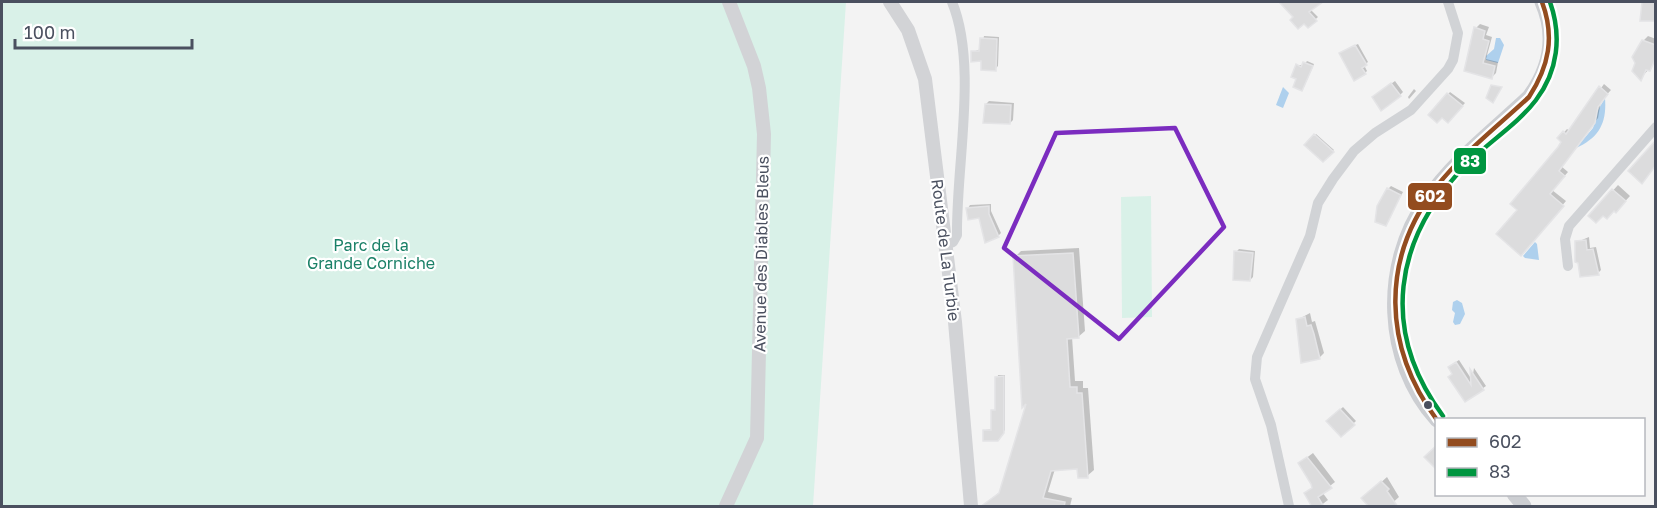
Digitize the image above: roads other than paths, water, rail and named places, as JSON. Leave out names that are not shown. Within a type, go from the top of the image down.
[{"type":"main road","name":"Avenue des Diables Bleus","points":[[726,507],[757,438],[764,134],[754,66],[729,2]]},
{"type":"main road","name":"Route de La Turbie","points":[[890,2],[908,30],[925,79],[965,419],[971,507]]},
{"type":"main road","points":[[1436,418],[1415,388],[1400,352],[1394,310],[1399,264],[1414,222],[1436,187],[1529,97],[1541,80],[1551,45],[1550,28],[1542,2]]},
{"type":"street","points":[[945,245],[953,242],[957,235],[964,76],[964,44],[959,18],[952,2]]},
{"type":"street","points":[[1289,507],[1271,424],[1255,379],[1257,357],[1310,236],[1318,203],[1333,179],[1354,151],[1419,103],[1453,60],[1458,33],[1448,2]]},
{"type":"street","points":[[1568,266],[1565,239],[1569,226],[1656,127]]},
{"type":"water","points":[[1496,38],[1500,38],[1504,45],[1498,63],[1486,60],[1486,56],[1494,49]]},
{"type":"water","points":[[1283,87],[1289,93],[1283,108],[1276,105]]},
{"type":"water","points":[[1605,98],[1605,115],[1600,129],[1591,139],[1576,148],[1593,128],[1596,119],[1594,117]]},
{"type":"water","points":[[1535,242],[1539,260],[1525,258],[1523,256]]},
{"type":"water","points":[[1457,300],[1462,303],[1465,314],[1460,324],[1455,325],[1453,322],[1455,313],[1452,310],[1453,302]]},
{"type":"park label","name":"Parc de la Grande Corniche","points":[[371,254]]}]
